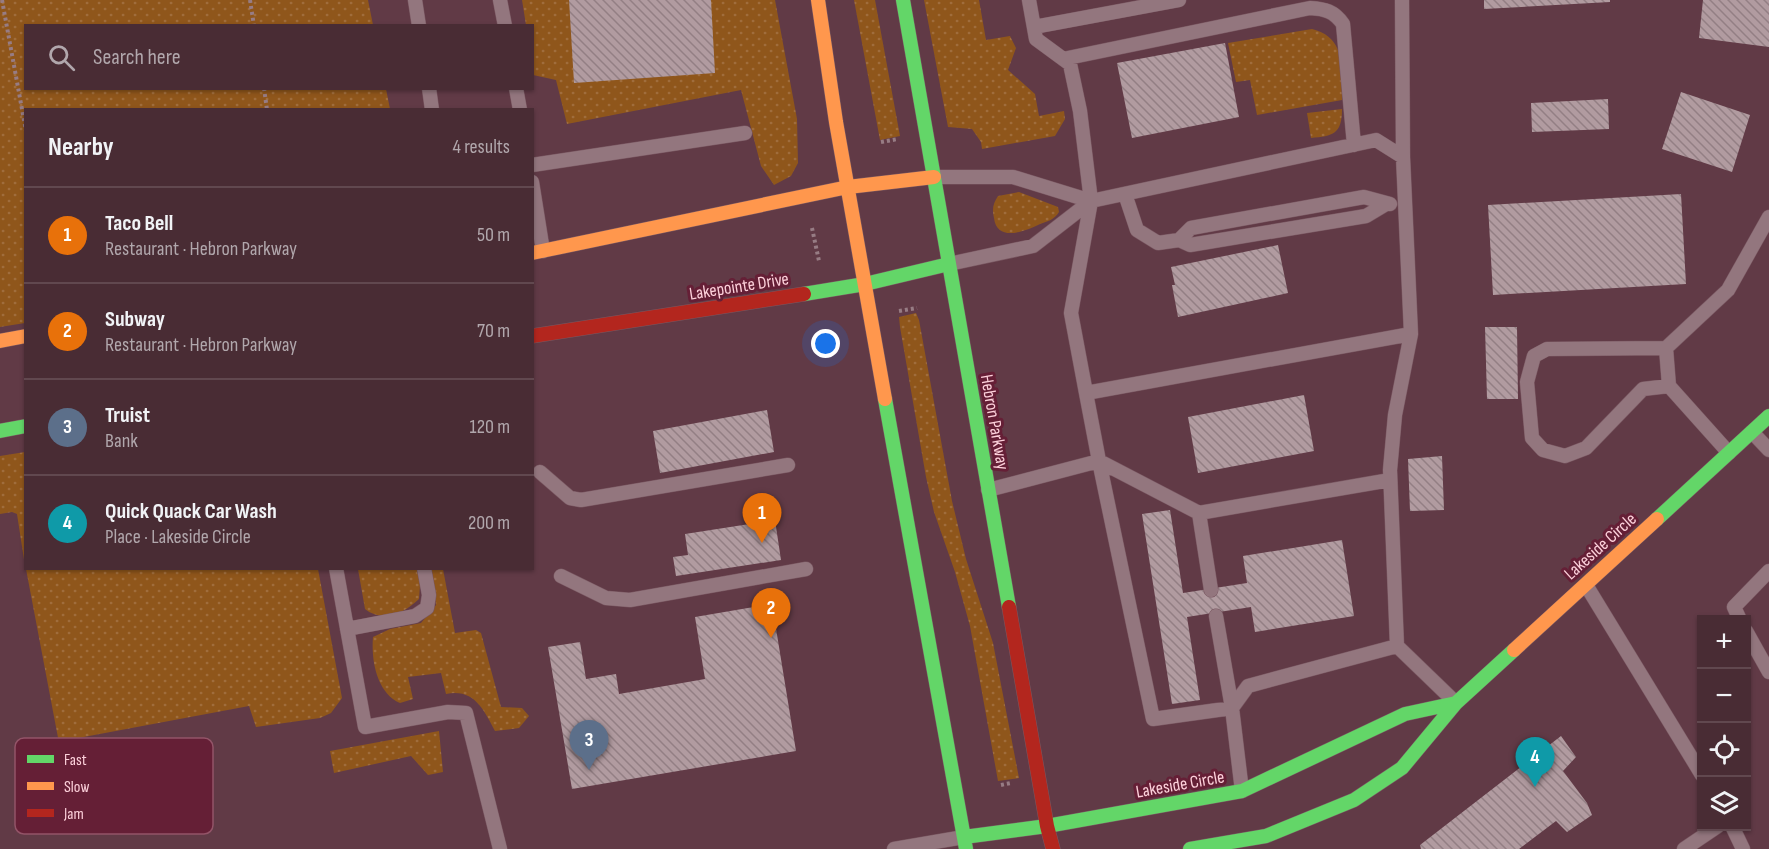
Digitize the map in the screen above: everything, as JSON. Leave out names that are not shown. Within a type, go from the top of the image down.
[{"type":"main road","points":[[818,0],[848,187],[965,843]]},
{"type":"main road","name":"Hebron Parkway","points":[[903,0],[1047,826],[1053,849]]},
{"type":"main road","points":[[538,252],[848,187],[934,177]]},
{"type":"main road","name":"Lakepointe Drive","points":[[534,336],[865,284],[949,264]]},
{"type":"main road","points":[[0,341],[24,336]]},
{"type":"main road","name":"Lakeside Circle","points":[[1190,849],[1266,836],[1354,800],[1402,768],[1456,703],[1769,416]]},
{"type":"main road","points":[[0,431],[24,426]]},
{"type":"main road","name":"Lakeside Circle","points":[[965,843],[1242,791],[1405,714],[1456,703]]},
{"type":"lane","points":[[415,0],[419,24]]},
{"type":"lane","points":[[500,0],[505,24]]},
{"type":"lane","points":[[1029,0],[1036,39],[1070,64],[1080,111],[1091,201],[1071,313],[1099,461],[1153,719],[1232,708],[1248,686],[1397,645]]},
{"type":"lane","points":[[1034,27],[1179,0]]},
{"type":"lane","points":[[1402,0],[1403,157],[1411,334],[1395,415],[1390,480],[1397,645],[1456,703]]},
{"type":"lane","points":[[1063,59],[1310,9],[1326,9],[1337,15],[1343,24],[1354,145]]},
{"type":"lane","points":[[429,90],[432,108]]},
{"type":"lane","points":[[516,90],[520,108]]},
{"type":"lane","points":[[534,165],[745,133]]},
{"type":"lane","points":[[949,264],[1033,246],[1091,201],[1376,140],[1403,157]]},
{"type":"lane","points":[[934,177],[1013,177],[1091,201]]},
{"type":"lane","points":[[1125,194],[1137,230],[1158,243],[1179,240],[1190,245],[1366,216],[1386,204],[1405,203]]},
{"type":"lane","points":[[534,205],[538,252]]},
{"type":"lane","points":[[1669,386],[1643,389],[1586,448],[1565,456],[1543,450],[1532,438],[1527,382],[1534,356],[1547,349],[1666,348],[1728,290],[1769,217]]},
{"type":"lane","points":[[1086,393],[1411,334]]},
{"type":"lane","points":[[1666,348],[1669,386],[1729,453]]},
{"type":"lane","points":[[1752,432],[1769,450]]},
{"type":"lane","points":[[988,490],[1099,461],[1199,513],[1390,480]]},
{"type":"lane","points":[[540,472],[570,498],[581,500],[788,465]]},
{"type":"lane","points":[[1199,513],[1211,590]]},
{"type":"lane","points":[[561,576],[606,598],[630,600],[806,568]]},
{"type":"lane","points":[[336,570],[365,727],[448,712],[466,713],[500,849]]},
{"type":"lane","points":[[347,629],[415,616],[427,608],[429,596],[424,570]]},
{"type":"lane","points":[[1738,615],[1734,607],[1769,571]]},
{"type":"lane","points":[[1585,584],[1697,768]]},
{"type":"lane","points":[[1216,616],[1232,708],[1242,791]]},
{"type":"lane","points":[[1751,640],[1769,672]]},
{"type":"lane","points":[[1684,849],[1711,831]]},
{"type":"lane","points":[[1734,831],[1743,849]]},
{"type":"lane","name":"Lakeside Circle","points":[[894,849],[965,843]]},
{"type":"path","points":[[2,0],[24,120]]},
{"type":"path","points":[[250,0],[254,24]]},
{"type":"path","points":[[264,90],[267,108]]},
{"type":"path","points":[[881,142],[902,139]]},
{"type":"path","points":[[812,228],[819,261]]},
{"type":"path","points":[[898,312],[918,308]]},
{"type":"shaded area","points":[[0,0],[368,0],[373,24],[24,24],[24,90],[386,90],[390,108],[24,108],[24,323],[0,327]]},
{"type":"shaded area","points":[[522,0],[775,0],[797,119],[798,163],[791,176],[774,185],[761,166],[741,90],[567,124],[556,80],[534,75],[534,24],[526,24]]},
{"type":"shaded area","points":[[854,0],[875,0],[900,136],[880,140]]},
{"type":"shaded area","points":[[924,0],[979,0],[986,40],[1010,36],[1016,48],[1008,70],[1035,94],[1039,116],[1064,111],[1065,119],[1055,136],[982,149],[981,142],[972,129],[948,127]]},
{"type":"shaded area","points":[[1312,29],[1324,33],[1337,48],[1342,67],[1342,100],[1257,115],[1250,80],[1236,82],[1228,43]]},
{"type":"shaded area","points":[[1342,109],[1340,124],[1335,132],[1311,138],[1307,113]]},
{"type":"shaded area","points":[[1019,192],[1058,207],[1059,212],[1051,220],[1027,230],[1006,233],[1000,230],[994,218],[995,201],[998,196]]},
{"type":"shaded area","points":[[916,313],[952,501],[966,559],[993,643],[1019,778],[998,781],[970,626],[955,572],[934,512],[926,477],[899,317]]},
{"type":"shaded area","points":[[24,452],[24,560],[17,514],[12,512],[0,514],[0,456]]},
{"type":"shaded area","points":[[26,570],[318,570],[342,698],[331,713],[320,718],[256,727],[249,706],[78,738],[58,738]]},
{"type":"shaded area","points":[[358,570],[417,570],[420,585],[419,599],[406,609],[386,616],[365,609]]},
{"type":"shaded area","points":[[430,570],[443,570],[455,633],[476,630],[481,633],[501,707],[522,708],[529,716],[519,728],[495,731],[477,702],[464,694],[446,694],[441,673],[408,677],[413,699],[400,703],[386,692],[377,675],[373,656],[373,637],[390,629],[421,623],[436,605]]},
{"type":"shaded area","points":[[439,731],[443,772],[428,775],[411,756],[334,773],[330,751]]},
{"type":"building","points":[[569,0],[711,0],[715,73],[574,83]]},
{"type":"building","points":[[1484,0],[1610,0],[1610,2],[1484,9]]},
{"type":"building","points":[[1703,0],[1769,0],[1769,47],[1699,38]]},
{"type":"building","points":[[1225,43],[1239,117],[1132,138],[1117,63]]},
{"type":"building","points":[[1681,92],[1750,115],[1732,172],[1662,149]]},
{"type":"building","points":[[1608,99],[1609,129],[1532,132],[1531,103]]},
{"type":"building","points":[[1681,194],[1686,284],[1493,295],[1488,205]]},
{"type":"building","points":[[1278,245],[1288,293],[1178,317],[1171,267]]},
{"type":"building","points":[[1485,327],[1517,327],[1518,399],[1487,399]]},
{"type":"building","points":[[1304,395],[1314,451],[1198,473],[1188,417]]},
{"type":"building","points":[[767,410],[774,452],[660,473],[653,431]]},
{"type":"building","points":[[1442,456],[1444,510],[1410,511],[1408,459]]},
{"type":"building","points":[[1170,510],[1183,593],[1247,583],[1243,556],[1342,540],[1354,616],[1255,632],[1251,607],[1187,617],[1200,700],[1172,704],[1142,514]]},
{"type":"building","points":[[775,520],[781,560],[676,576],[673,557],[688,555],[685,534]]},
{"type":"building","points":[[772,604],[796,751],[572,789],[548,647],[580,642],[586,679],[616,674],[619,694],[705,679],[695,617]]},
{"type":"building","points":[[1561,736],[1576,757],[1563,771],[1587,803],[1592,815],[1567,832],[1556,821],[1519,849],[1421,849],[1420,845]]},
{"type":"traffic: fast","points":[[903,0],[1009,607]]},
{"type":"traffic: fast","points":[[804,294],[865,284],[949,264]]},
{"type":"traffic: fast","points":[[885,399],[966,849]]},
{"type":"traffic: fast","points":[[1657,519],[1769,416]]},
{"type":"traffic: fast","points":[[0,431],[24,426]]},
{"type":"traffic: fast","points":[[1190,849],[1266,836],[1354,800],[1402,768],[1456,703],[1514,650]]},
{"type":"traffic: fast","points":[[964,837],[1047,826],[1242,791],[1405,714],[1456,703]]},
{"type":"traffic: slow","points":[[818,0],[836,122],[885,399]]},
{"type":"traffic: slow","points":[[534,253],[848,187],[934,177]]},
{"type":"traffic: slow","points":[[0,341],[24,336]]},
{"type":"traffic: slow","points":[[1514,650],[1657,519]]},
{"type":"traffic: jam","points":[[534,336],[804,294]]},
{"type":"traffic: jam","points":[[1009,607],[1053,849]]},
{"type":"place","name":"Taco Bell","points":[[762,543]]},
{"type":"place","name":"Subway","points":[[771,638]]},
{"type":"place","name":"Truist","points":[[589,770]]},
{"type":"place","name":"Quick Quack Car Wash","points":[[1535,787]]}]
